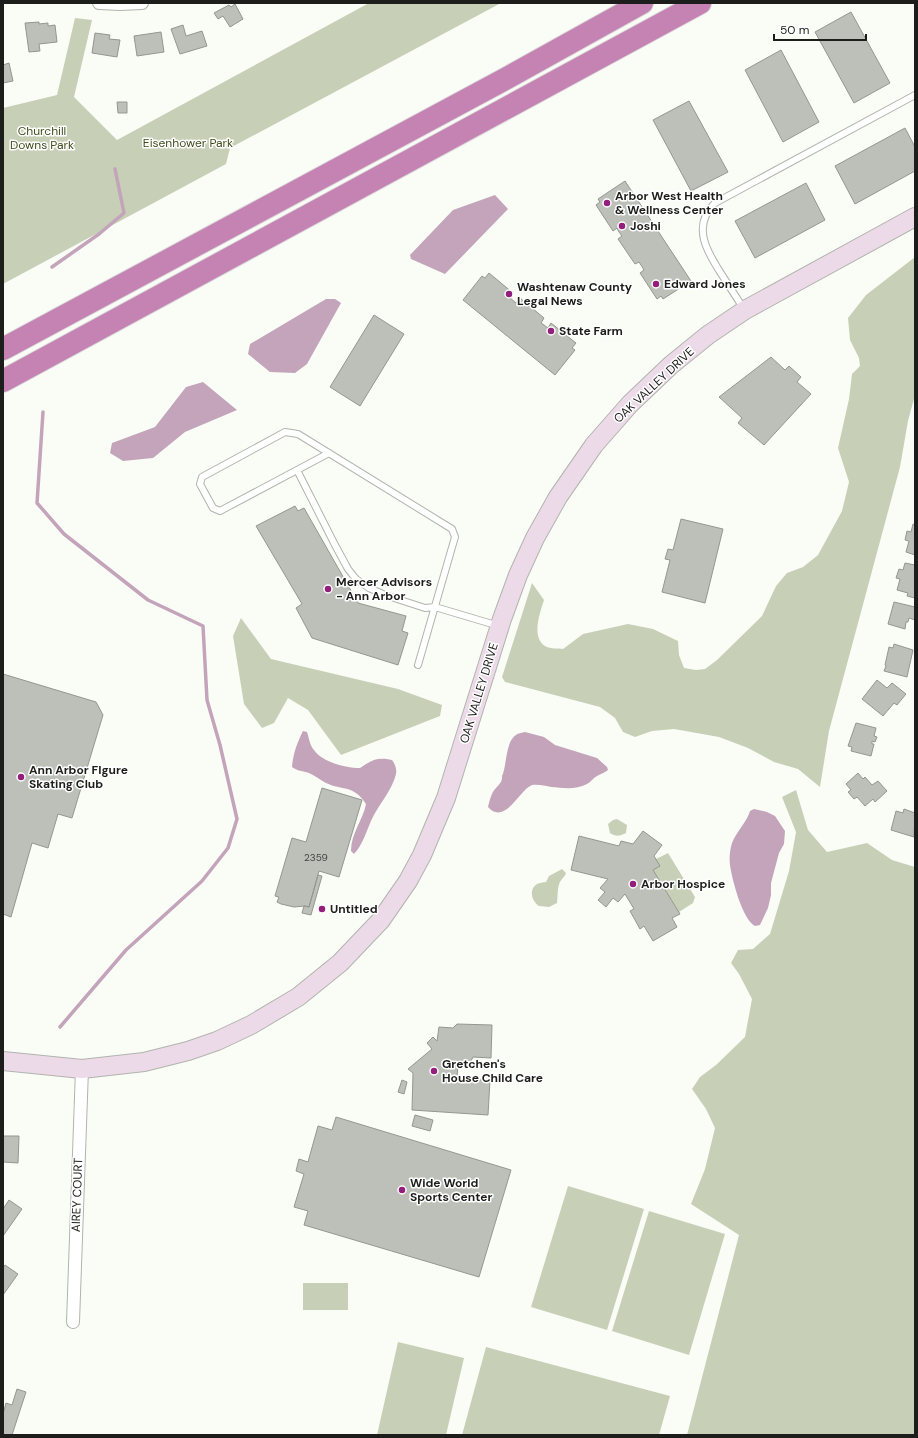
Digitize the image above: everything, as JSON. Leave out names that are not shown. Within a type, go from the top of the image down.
[{"type":"highway","points":[[3,349],[642,3]]},
{"type":"highway","points":[[3,381],[700,3]]},
{"type":"street","points":[[99,3],[142,3]]},
{"type":"street","name":"OAK VALLEY DRIVE","points":[[3,1061],[82,1069],[144,1062],[188,1051],[217,1041],[251,1025],[298,997],[322,978],[381,920],[408,881],[422,855],[446,798],[500,626],[518,575],[535,538],[558,497],[594,445],[630,404],[671,365],[708,335],[745,310],[915,217]]},
{"type":"street","name":"AIREY COURT","points":[[73,1322],[82,1069]]},
{"type":"lane","points":[[745,310],[709,254],[704,242],[702,230],[709,208],[715,203],[915,95]]},
{"type":"lane","points":[[329,453],[220,512],[213,508],[200,484],[202,477],[285,432],[298,434],[329,453],[452,529],[455,537],[418,665]]},
{"type":"lane","points":[[298,470],[335,545],[348,569],[356,579],[369,588],[385,595],[425,608],[435,607],[500,626]]},
{"type":"green space","name":"Eisenhower Park","points":[[369,3],[501,3],[230,148],[226,164],[3,284],[3,108],[57,95],[75,18],[92,20],[74,97],[117,140]]},
{"type":"green space","points":[[915,257],[915,395],[908,421],[900,467],[829,731],[820,787],[798,769],[774,762],[748,748],[719,737],[674,729],[652,731],[635,737],[623,732],[615,718],[600,707],[505,682],[502,677],[532,583],[544,600],[539,618],[538,632],[542,643],[547,647],[563,649],[583,634],[628,624],[653,629],[678,641],[679,655],[684,668],[696,670],[705,669],[717,660],[762,616],[776,586],[787,573],[803,567],[818,555],[842,511],[849,482],[838,448],[849,399],[852,374],[860,366],[859,358],[850,340],[848,318],[866,295]]},
{"type":"green space","points":[[241,618],[271,659],[398,689],[442,705],[440,716],[341,755],[308,710],[288,698],[274,723],[262,728],[244,704],[233,636]]},
{"type":"green space","points":[[796,790],[808,830],[827,852],[867,843],[892,860],[915,867],[915,1435],[687,1435],[739,1235],[691,1204],[705,1169],[715,1128],[706,1109],[692,1089],[700,1077],[716,1065],[745,1037],[752,999],[739,974],[731,963],[738,950],[753,949],[770,934],[789,871],[796,832],[782,797]]},
{"type":"green space","points":[[617,819],[627,825],[626,833],[618,836],[610,833],[608,824]]},
{"type":"green space","points":[[668,853],[695,897],[693,903],[679,912],[653,870],[656,859]]},
{"type":"green space","points":[[562,869],[566,873],[559,884],[557,903],[549,907],[539,906],[534,901],[532,895],[534,886],[546,882],[549,876]]},
{"type":"green space","points":[[568,1186],[644,1209],[607,1330],[531,1307]]},
{"type":"green space","points":[[649,1211],[725,1234],[689,1355],[612,1331]]},
{"type":"green space","points":[[303,1283],[348,1283],[348,1310],[303,1310]]},
{"type":"green space","points":[[398,1342],[464,1358],[446,1435],[377,1435]]},
{"type":"green space","points":[[486,1347],[670,1396],[659,1435],[462,1435]]},
{"type":"shaded area","points":[[495,195],[508,209],[445,274],[411,259],[410,255],[453,210]]},
{"type":"shaded area","points":[[326,299],[335,299],[341,303],[307,364],[295,373],[270,372],[248,354],[250,344]]},
{"type":"shaded area","points":[[203,382],[237,410],[185,432],[153,458],[123,461],[110,453],[112,443],[155,427],[186,387]]},
{"type":"shaded area","points":[[303,731],[307,732],[313,748],[318,754],[335,764],[360,768],[371,761],[382,759],[392,760],[395,765],[396,774],[394,780],[374,815],[362,842],[354,854],[351,851],[353,838],[366,804],[357,793],[326,783],[309,773],[292,767],[293,758]]},
{"type":"shaded area","points":[[525,732],[544,737],[555,745],[597,758],[607,767],[608,770],[587,784],[574,788],[532,785],[527,788],[512,805],[500,812],[494,812],[488,807],[493,792],[502,779],[508,748],[512,738],[517,734]]},
{"type":"shaded area","points":[[754,809],[767,812],[775,816],[785,831],[784,844],[779,853],[771,883],[771,895],[768,908],[760,925],[755,926],[750,922],[738,898],[730,865],[732,843],[750,811]]},
{"type":"building","points":[[235,4],[243,19],[230,27],[223,16],[218,19],[214,13],[229,5],[231,7]]},
{"type":"building","points":[[851,12],[890,83],[854,103],[815,32]]},
{"type":"building","points":[[39,22],[39,24],[48,23],[48,26],[55,25],[57,42],[39,44],[40,51],[29,52],[25,23]]},
{"type":"building","points":[[183,25],[186,36],[202,31],[207,46],[180,54],[171,29]]},
{"type":"building","points":[[161,32],[164,52],[137,56],[134,36]]},
{"type":"building","points":[[95,33],[110,35],[109,39],[120,40],[117,57],[92,53]]},
{"type":"building","points":[[781,50],[819,122],[783,142],[745,70]]},
{"type":"building","points":[[9,63],[13,81],[3,83],[3,65]]},
{"type":"building","points":[[689,101],[728,172],[691,191],[653,120]]},
{"type":"building","points":[[117,102],[127,102],[127,113],[118,113]]},
{"type":"building","points":[[905,128],[915,147],[915,171],[855,204],[835,166]]},
{"type":"building","points":[[625,181],[691,281],[663,299],[661,296],[657,299],[640,273],[644,270],[641,265],[639,262],[635,264],[618,239],[622,236],[617,228],[613,231],[596,205],[600,202],[598,199]]},
{"type":"building","points":[[806,183],[825,220],[755,258],[735,221]]},
{"type":"building","points":[[489,273],[513,293],[509,297],[516,303],[520,298],[544,318],[541,323],[548,328],[551,323],[576,343],[572,348],[575,350],[555,375],[463,300],[482,276],[485,278]]},
{"type":"building","points":[[374,315],[404,334],[360,406],[330,387]]},
{"type":"building","points":[[771,357],[785,370],[789,366],[801,377],[797,382],[811,394],[764,445],[738,423],[742,418],[719,397]]},
{"type":"building","points":[[295,506],[298,511],[304,508],[358,603],[406,616],[402,631],[408,633],[398,665],[312,638],[296,608],[302,604],[256,526]]},
{"type":"building","points":[[681,519],[723,529],[705,603],[662,592],[670,560],[665,559],[668,549],[673,550]]},
{"type":"building","points":[[913,524],[915,525],[915,555],[906,552],[909,541],[905,540],[907,531],[911,532]]},
{"type":"building","points":[[905,563],[915,565],[915,598],[907,596],[908,593],[897,590],[900,579],[896,578],[899,569],[903,570]]},
{"type":"building","points":[[894,602],[915,607],[915,620],[909,618],[908,622],[906,622],[905,629],[888,624]]},
{"type":"building","points":[[894,644],[913,650],[907,677],[884,671],[889,647],[893,648]]},
{"type":"building","points":[[3,674],[96,702],[103,715],[72,818],[58,814],[48,848],[32,843],[11,917],[3,914]]},
{"type":"building","points":[[877,680],[887,688],[892,683],[906,694],[897,705],[894,703],[883,716],[862,699]]},
{"type":"building","points":[[856,723],[876,728],[874,736],[877,737],[875,742],[872,741],[872,744],[874,744],[871,756],[851,751],[852,747],[848,746]]},
{"type":"building","points":[[858,773],[863,779],[865,777],[872,785],[878,781],[887,791],[875,802],[873,799],[865,806],[857,797],[854,799],[848,792],[851,790],[846,784]]},
{"type":"building","points":[[322,788],[362,800],[339,877],[319,871],[309,907],[294,907],[281,904],[277,902],[279,897],[275,896],[292,838],[306,842]]},
{"type":"building","points":[[904,809],[915,813],[914,837],[891,830],[896,811],[903,813]]},
{"type":"building","name":"Arbor Hospice","points":[[643,831],[662,845],[654,856],[660,866],[653,870],[680,914],[672,918],[677,927],[653,941],[644,926],[640,929],[630,911],[634,909],[625,894],[618,902],[613,898],[606,907],[598,900],[605,892],[600,888],[608,879],[571,870],[579,836],[619,846],[621,841],[633,844]]},
{"type":"building","points":[[318,875],[322,876],[311,915],[302,913],[304,906],[309,907]]},
{"type":"building","name":"Gretchen's House Child Care","points":[[457,1024],[492,1025],[491,1058],[473,1057],[470,1063],[458,1065],[457,1077],[468,1076],[473,1080],[490,1080],[488,1115],[412,1110],[413,1073],[408,1069],[432,1049],[427,1043],[433,1037],[437,1041],[439,1027],[453,1028]]},
{"type":"building","points":[[402,1080],[407,1082],[404,1094],[398,1092]]},
{"type":"building","points":[[415,1115],[433,1120],[430,1131],[412,1126]]},
{"type":"building","name":"Wide World Sports Center","points":[[336,1117],[511,1170],[479,1277],[304,1225],[308,1211],[294,1207],[304,1174],[296,1171],[299,1159],[308,1162],[318,1126],[332,1130]]},
{"type":"building","points":[[3,1136],[19,1136],[18,1163],[3,1162]]},
{"type":"building","points":[[9,1200],[22,1209],[3,1236],[3,1209]]},
{"type":"building","points":[[5,1265],[18,1274],[3,1295],[3,1268]]},
{"type":"building","points":[[17,1389],[26,1392],[12,1435],[3,1435],[3,1414],[6,1403],[12,1405]]},
{"type":"waterway","points":[[52,267],[99,234],[124,213],[115,169]]},
{"type":"waterway","points":[[43,412],[37,503],[64,534],[148,600],[203,626],[207,700],[220,745],[237,819],[228,848],[202,881],[126,950],[60,1027]]},
{"type":"place","name":"Arbor West Health & Wellness Center","points":[[607,203]]},
{"type":"place","name":"Joshi","points":[[622,226]]},
{"type":"place","name":"Edward Jones","points":[[656,284]]},
{"type":"place","name":"Washtenaw County Legal News","points":[[509,294]]},
{"type":"place","name":"State Farm","points":[[551,331]]},
{"type":"place","name":"Mercer Advisors - Ann Arbor","points":[[328,589]]},
{"type":"place","name":"Ann Arbor FIgure Skating Club","points":[[21,777]]},
{"type":"place","name":"Arbor Hospice","points":[[633,884]]},
{"type":"place","name":"Untitled","points":[[322,909]]},
{"type":"place","name":"Gretchen's House Child Care","points":[[434,1071]]},
{"type":"place","name":"Wide World Sports Center","points":[[402,1190]]},
{"type":"park label","name":"Churchill Downs Park","points":[[42,138]]}]
